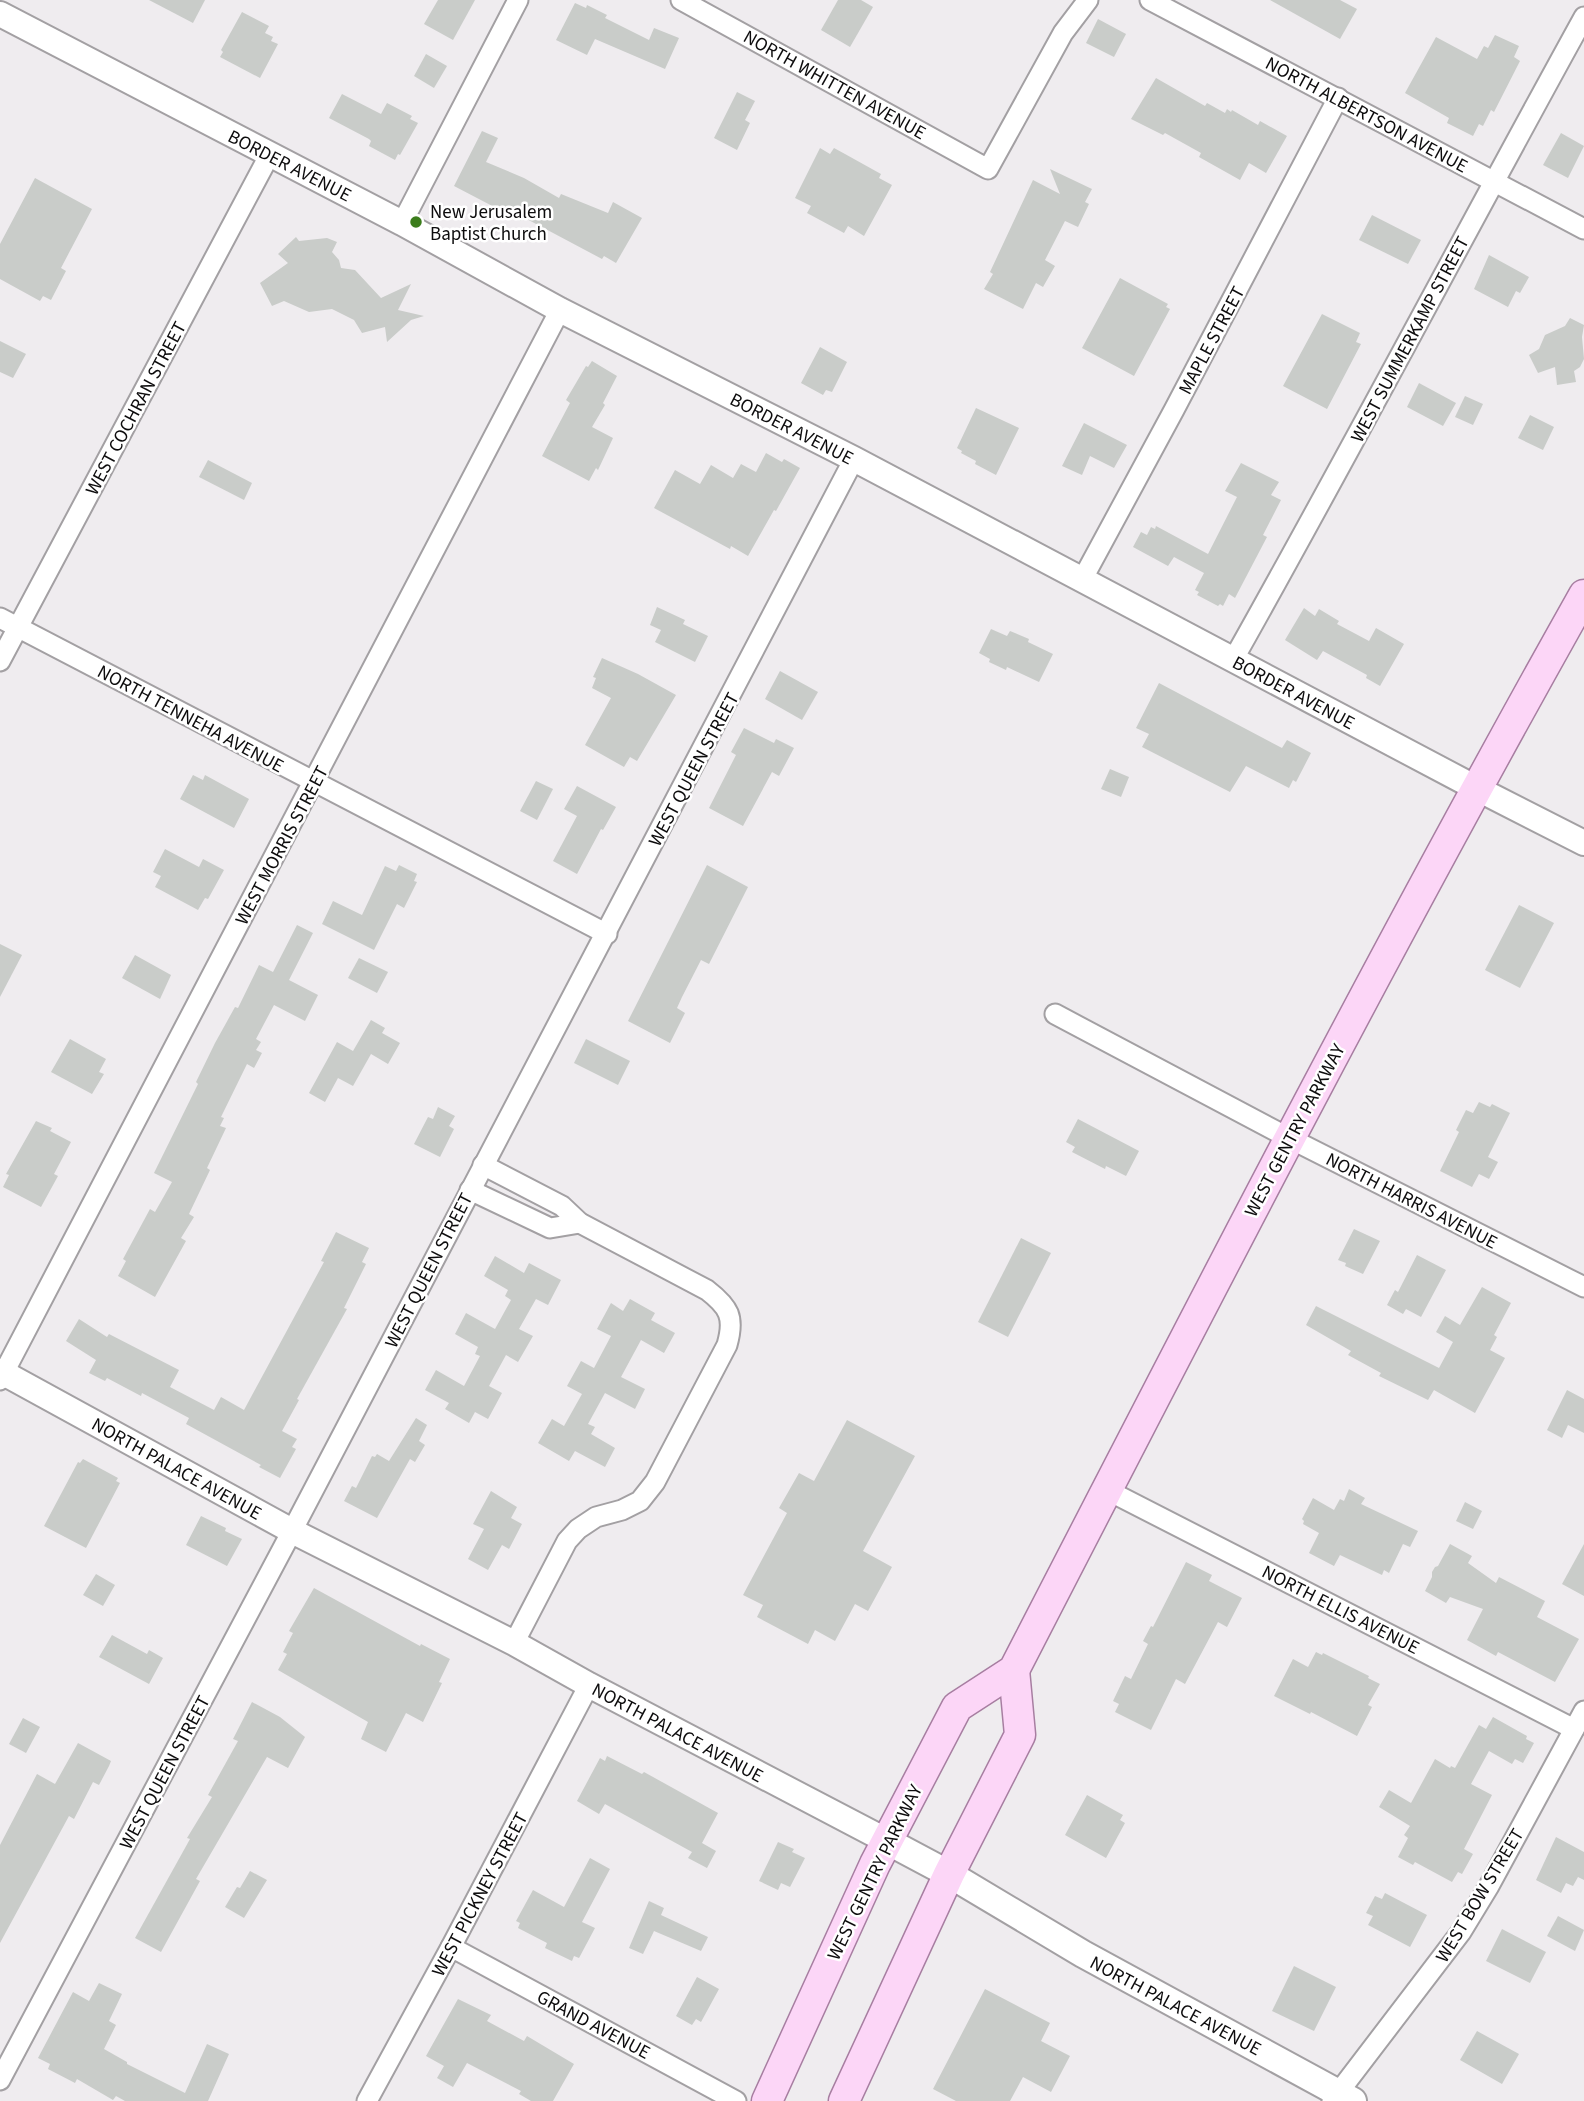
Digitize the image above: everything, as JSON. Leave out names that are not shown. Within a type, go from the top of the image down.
[{"type":"main road","name":"WEST GENTRY PARKWAY","points":[[766,2101],[887,1841],[957,1707],[1014,1670],[1289,1138],[1476,788],[1584,595]]},
{"type":"main road","points":[[844,2101],[949,1874],[1020,1735],[1014,1670]]},
{"type":"main road","name":"NORTH PALACE AVENUE","points":[[887,1841],[1341,2098]]},
{"type":"street","points":[[402,223],[519,0]]},
{"type":"street","name":"NORTH WHITTEN AVENUE","points":[[681,0],[705,6],[988,169],[1063,33],[1088,0]]},
{"type":"street","name":"NORTH ALBERTSON AVENUE","points":[[1150,0],[1584,229]]},
{"type":"street","name":"BORDER AVENUE","points":[[4,10],[560,310],[854,459],[1584,843]]},
{"type":"street","name":"WEST SUMMERKAMP STREET","points":[[1233,660],[1328,492],[1584,17]]},
{"type":"street","name":"MAPLE STREET","points":[[1082,580],[1338,98]]},
{"type":"street","name":"WEST COCHRAN STREET","points":[[0,661],[270,154]]},
{"type":"street","name":"WEST MORRIS STREET","points":[[1,1375],[560,310]]},
{"type":"street","name":"WEST QUEEN STREET","points":[[0,2080],[607,934],[854,459]]},
{"type":"street","name":"NORTH TENNEHA AVENUE","points":[[0,618],[607,934]]},
{"type":"street","name":"NORTH HARRIS AVENUE","points":[[1055,1014],[1289,1138],[1584,1287]]},
{"type":"street","points":[[483,1165],[562,1206],[580,1223],[707,1290],[720,1299],[729,1313],[732,1328],[727,1345],[655,1482],[640,1501],[622,1510],[596,1517],[578,1529],[567,1541],[514,1643]]},
{"type":"street","points":[[470,1189],[550,1228],[580,1223]]},
{"type":"street","name":"NORTH PALACE AVENUE","points":[[1,1375],[292,1531],[514,1643],[887,1841]]},
{"type":"street","name":"NORTH ELLIS AVENUE","points":[[1107,1490],[1574,1729]]},
{"type":"street","name":"WEST PICKNEY STREET","points":[[368,2101],[589,1685]]},
{"type":"street","name":"WEST BOW STREET","points":[[1341,2098],[1461,1932],[1584,1711]]},
{"type":"street","name":"GRAND AVENUE","points":[[451,1947],[736,2101]]},
{"type":"building","points":[[149,0],[205,0],[193,23]]},
{"type":"building","points":[[438,0],[475,0],[453,40],[424,24]]},
{"type":"building","points":[[838,0],[861,0],[873,7],[850,47],[821,30]]},
{"type":"building","points":[[1270,0],[1340,0],[1357,9],[1340,39]]},
{"type":"building","points":[[575,3],[586,8],[587,5],[607,15],[605,18],[649,40],[654,28],[679,38],[665,69],[595,39],[587,55],[556,40]]},
{"type":"building","points":[[242,12],[269,26],[265,33],[273,37],[271,41],[278,44],[260,78],[220,57],[223,52],[221,50]]},
{"type":"building","points":[[1098,19],[1126,34],[1114,57],[1086,43]]},
{"type":"building","points":[[1495,35],[1519,46],[1514,57],[1520,61],[1494,112],[1491,110],[1483,126],[1479,124],[1473,136],[1447,123],[1449,118],[1405,93],[1436,37],[1477,59],[1484,46],[1488,48]]},
{"type":"building","points":[[426,54],[447,66],[434,88],[414,76]]},
{"type":"building","points":[[1156,78],[1205,106],[1207,103],[1225,113],[1227,109],[1231,112],[1232,110],[1258,125],[1260,121],[1287,136],[1266,173],[1249,163],[1240,180],[1199,157],[1201,153],[1165,133],[1163,135],[1131,119]]},
{"type":"building","points":[[737,92],[755,101],[745,120],[750,123],[737,150],[714,138]]},
{"type":"building","points":[[342,94],[381,114],[387,103],[412,116],[410,119],[418,123],[395,160],[369,146],[369,139],[329,118]]},
{"type":"building","points":[[482,131],[498,138],[486,162],[524,178],[559,198],[561,194],[608,213],[613,202],[642,218],[616,263],[604,256],[602,259],[523,217],[521,221],[454,186]]},
{"type":"building","points":[[1561,133],[1584,146],[1568,178],[1543,165]]},
{"type":"building","points":[[820,148],[830,154],[834,148],[881,174],[879,178],[892,185],[864,236],[848,226],[844,233],[807,213],[811,206],[795,198]]},
{"type":"building","points":[[1050,169],[1092,189],[1085,202],[1089,204],[1078,227],[1065,221],[1045,260],[1055,266],[1043,287],[1036,283],[1023,309],[984,289],[1033,180],[1060,194]]},
{"type":"building","points":[[35,178],[92,209],[61,268],[66,271],[51,300],[43,296],[40,301],[0,279],[0,244]]},
{"type":"building","points":[[1372,215],[1421,240],[1408,264],[1359,240]]},
{"type":"building","points":[[296,237],[299,241],[327,238],[337,242],[332,252],[339,260],[341,268],[355,270],[381,298],[411,284],[398,310],[424,316],[411,320],[387,342],[385,327],[362,333],[354,320],[332,309],[309,312],[284,301],[272,306],[260,283],[288,263],[278,254]]},
{"type":"building","points":[[1489,255],[1529,277],[1520,293],[1516,291],[1508,307],[1474,289]]},
{"type":"building","points":[[1120,278],[1168,304],[1166,307],[1170,309],[1134,376],[1082,348]]},
{"type":"building","points":[[1322,314],[1360,333],[1356,342],[1361,344],[1327,409],[1283,386]]},
{"type":"building","points":[[1570,318],[1584,325],[1584,359],[1574,371],[1576,382],[1557,385],[1555,367],[1538,373],[1529,355],[1539,349],[1545,335],[1565,326]]},
{"type":"building","points":[[0,341],[26,354],[13,378],[0,372]]},
{"type":"building","points":[[820,347],[847,362],[832,392],[826,390],[823,395],[801,383]]},
{"type":"building","points":[[592,361],[617,376],[592,427],[613,438],[598,470],[596,468],[589,481],[542,456],[570,403],[566,400],[586,366]]},
{"type":"building","points":[[1419,383],[1456,403],[1443,426],[1407,407]]},
{"type":"building","points":[[1465,396],[1483,404],[1473,425],[1455,417]]},
{"type":"building","points":[[976,408],[1019,428],[996,475],[975,464],[976,461],[957,448]]},
{"type":"building","points":[[1530,415],[1554,427],[1543,450],[1518,438]]},
{"type":"building","points":[[1084,423],[1127,445],[1114,468],[1090,456],[1082,475],[1062,466]]},
{"type":"building","points":[[766,453],[800,468],[748,556],[654,508],[675,470],[700,484],[711,465],[733,478],[741,464],[756,472]]},
{"type":"building","points":[[208,460],[252,483],[244,500],[199,477]]},
{"type":"building","points":[[1241,463],[1279,482],[1271,495],[1281,500],[1263,535],[1267,537],[1235,598],[1229,594],[1223,606],[1218,606],[1197,595],[1199,592],[1195,590],[1204,573],[1174,557],[1168,566],[1133,547],[1141,532],[1147,535],[1151,527],[1155,529],[1156,526],[1208,554],[1237,497],[1225,491]]},
{"type":"building","points":[[657,607],[685,620],[683,624],[708,636],[695,662],[655,642],[661,630],[650,625]]},
{"type":"building","points":[[1304,608],[1315,616],[1319,609],[1339,621],[1337,624],[1369,641],[1376,628],[1404,644],[1380,686],[1366,678],[1367,675],[1323,651],[1317,660],[1285,640]]},
{"type":"building","points":[[991,629],[1007,636],[1010,631],[1053,654],[1039,682],[989,662],[990,659],[979,653]]},
{"type":"building","points":[[602,658],[676,695],[637,761],[630,757],[624,767],[585,745],[611,698],[592,688],[596,678],[593,677]]},
{"type":"building","points":[[780,671],[818,692],[802,720],[765,699]]},
{"type":"building","points":[[1159,683],[1282,748],[1287,740],[1311,753],[1296,782],[1293,780],[1289,788],[1246,766],[1230,792],[1142,747],[1149,734],[1136,728]]},
{"type":"building","points":[[744,728],[774,743],[776,739],[794,748],[779,776],[772,772],[743,826],[709,808],[736,755],[731,752]]},
{"type":"building","points":[[1110,769],[1129,777],[1121,797],[1101,789]]},
{"type":"building","points":[[193,775],[203,780],[205,775],[249,799],[234,828],[180,799]]},
{"type":"building","points":[[536,781],[553,789],[537,820],[520,811]]},
{"type":"building","points":[[577,786],[616,807],[577,874],[553,861],[577,816],[564,809]]},
{"type":"building","points":[[165,849],[199,867],[203,859],[224,870],[208,899],[205,898],[198,910],[155,887],[161,876],[153,872]]},
{"type":"building","points":[[399,865],[417,874],[414,881],[417,882],[404,908],[397,904],[374,950],[322,924],[333,901],[362,915],[385,866],[396,871]]},
{"type":"building","points":[[707,865],[748,887],[709,964],[701,960],[682,997],[677,1008],[685,1013],[670,1043],[628,1021]]},
{"type":"building","points":[[1519,905],[1554,923],[1520,988],[1485,970]]},
{"type":"building","points":[[297,925],[313,933],[289,980],[318,995],[305,1021],[274,1005],[256,1039],[261,1042],[256,1050],[262,1053],[254,1068],[247,1064],[221,1117],[224,1118],[220,1126],[226,1128],[189,1214],[194,1217],[181,1238],[186,1241],[155,1297],[118,1276],[126,1261],[123,1259],[150,1209],[155,1212],[172,1182],[154,1173],[215,1043],[235,1007],[238,1008],[259,965],[273,972]]},
{"type":"building","points":[[0,944],[22,955],[0,997]]},
{"type":"building","points":[[135,955],[171,975],[160,999],[122,978]]},
{"type":"building","points":[[359,958],[388,972],[377,993],[348,978]]},
{"type":"building","points":[[371,1020],[385,1028],[382,1033],[400,1043],[388,1064],[371,1054],[353,1086],[338,1078],[325,1102],[309,1093],[337,1042],[353,1051]]},
{"type":"building","points":[[70,1039],[106,1059],[99,1072],[104,1074],[92,1094],[51,1072]]},
{"type":"building","points":[[586,1039],[630,1061],[618,1085],[574,1063]]},
{"type":"building","points":[[1479,1102],[1490,1107],[1492,1104],[1510,1113],[1488,1157],[1498,1162],[1489,1179],[1479,1174],[1472,1187],[1440,1171],[1459,1132],[1456,1130],[1466,1110],[1473,1113]]},
{"type":"building","points":[[438,1107],[455,1116],[449,1126],[454,1129],[440,1157],[414,1144],[428,1117],[433,1119]]},
{"type":"building","points":[[1078,1119],[1139,1151],[1126,1176],[1106,1166],[1105,1169],[1072,1152],[1075,1147],[1066,1142]]},
{"type":"building","points":[[36,1121],[52,1128],[50,1131],[71,1142],[54,1174],[58,1176],[41,1207],[3,1187],[9,1175],[6,1174]]},
{"type":"building","points":[[1354,1229],[1380,1241],[1363,1274],[1338,1260]]},
{"type":"building","points":[[336,1232],[369,1248],[362,1262],[366,1264],[344,1308],[347,1309],[282,1431],[297,1439],[292,1447],[296,1449],[280,1478],[186,1424],[189,1418],[142,1393],[141,1396],[107,1378],[105,1381],[89,1373],[96,1360],[66,1341],[79,1319],[107,1337],[109,1334],[179,1370],[170,1387],[214,1410],[221,1397],[244,1410],[324,1262],[321,1261]]},
{"type":"building","points":[[1021,1238],[1051,1253],[1008,1337],[978,1322]]},
{"type":"building","points":[[1417,1255],[1446,1270],[1421,1317],[1406,1309],[1403,1314],[1387,1305],[1395,1290],[1398,1292]]},
{"type":"building","points":[[495,1256],[524,1273],[529,1263],[561,1280],[548,1305],[536,1299],[519,1329],[533,1336],[518,1362],[506,1355],[489,1386],[502,1393],[488,1419],[475,1412],[469,1423],[445,1409],[449,1403],[425,1390],[436,1370],[464,1386],[480,1356],[475,1354],[478,1347],[455,1334],[466,1313],[495,1329],[511,1300],[505,1296],[508,1290],[484,1276]]},
{"type":"building","points":[[1482,1287],[1511,1303],[1494,1335],[1497,1337],[1490,1350],[1505,1358],[1475,1413],[1434,1390],[1428,1400],[1379,1376],[1381,1373],[1348,1355],[1351,1351],[1306,1325],[1316,1306],[1439,1368],[1453,1342],[1436,1332],[1445,1316],[1460,1325]]},
{"type":"building","points":[[630,1299],[655,1313],[651,1320],[675,1333],[664,1353],[641,1340],[621,1377],[645,1389],[635,1409],[605,1393],[588,1424],[595,1427],[591,1434],[615,1448],[605,1467],[575,1451],[569,1461],[538,1443],[552,1419],[564,1426],[582,1394],[567,1386],[581,1361],[594,1368],[611,1336],[597,1329],[611,1303],[623,1311]]},
{"type":"building","points":[[1567,1390],[1584,1399],[1584,1433],[1568,1425],[1562,1438],[1547,1430]]},
{"type":"building","points":[[416,1418],[427,1425],[419,1441],[425,1445],[415,1462],[410,1459],[377,1518],[344,1501],[352,1486],[356,1488],[372,1456],[377,1454],[389,1461]]},
{"type":"building","points":[[847,1420],[915,1456],[863,1551],[892,1567],[868,1611],[855,1604],[835,1641],[815,1630],[808,1644],[757,1617],[763,1605],[743,1595],[787,1513],[779,1508],[799,1473],[814,1481]]},
{"type":"building","points":[[83,1459],[118,1478],[116,1481],[120,1483],[86,1548],[44,1526],[78,1462]]},
{"type":"building","points":[[1349,1489],[1365,1498],[1361,1504],[1418,1531],[1410,1547],[1403,1544],[1389,1573],[1384,1570],[1382,1575],[1340,1555],[1334,1566],[1309,1553],[1319,1533],[1303,1524],[1302,1519],[1313,1498],[1334,1510],[1340,1499],[1344,1501]]},
{"type":"building","points":[[491,1491],[517,1507],[511,1518],[522,1524],[509,1549],[502,1545],[488,1570],[468,1559],[484,1529],[473,1524]]},
{"type":"building","points":[[1465,1502],[1482,1511],[1473,1529],[1456,1521]]},
{"type":"building","points":[[201,1516],[242,1539],[227,1566],[186,1545]]},
{"type":"building","points":[[1450,1544],[1472,1556],[1468,1563],[1496,1583],[1499,1577],[1545,1601],[1537,1617],[1579,1639],[1555,1682],[1498,1652],[1496,1656],[1467,1640],[1483,1609],[1450,1597],[1446,1603],[1425,1591],[1432,1572]]},
{"type":"building","points":[[1584,1544],[1584,1596],[1562,1584]]},
{"type":"building","points":[[1186,1562],[1212,1575],[1209,1581],[1242,1598],[1227,1627],[1218,1622],[1185,1684],[1176,1679],[1151,1730],[1115,1712],[1119,1704],[1113,1701],[1125,1676],[1131,1679],[1148,1644],[1143,1641]]},
{"type":"building","points":[[96,1574],[115,1585],[103,1606],[83,1595]]},
{"type":"building","points":[[314,1588],[420,1646],[421,1644],[450,1659],[439,1682],[442,1683],[423,1722],[406,1713],[386,1752],[361,1739],[368,1722],[278,1670],[287,1654],[283,1652],[293,1633],[289,1631]]},
{"type":"building","points":[[112,1635],[147,1654],[149,1650],[163,1658],[149,1684],[99,1657]]},
{"type":"building","points":[[1316,1652],[1369,1676],[1368,1678],[1380,1684],[1368,1705],[1372,1707],[1357,1736],[1274,1696],[1293,1659],[1308,1667]]},
{"type":"building","points":[[252,1702],[280,1717],[305,1737],[288,1768],[267,1757],[196,1879],[200,1881],[161,1952],[135,1938],[190,1839],[187,1838],[212,1797],[208,1795],[238,1741],[233,1739]]},
{"type":"building","points":[[1493,1717],[1527,1736],[1526,1739],[1534,1743],[1523,1763],[1515,1759],[1512,1764],[1489,1751],[1471,1784],[1492,1795],[1464,1849],[1473,1854],[1462,1874],[1458,1872],[1452,1882],[1415,1862],[1413,1865],[1398,1857],[1408,1838],[1404,1835],[1410,1826],[1379,1807],[1389,1790],[1411,1803],[1435,1759],[1455,1768],[1479,1725],[1486,1729]]},
{"type":"building","points":[[23,1718],[40,1727],[26,1753],[9,1744]]},
{"type":"building","points":[[78,1743],[111,1761],[99,1785],[93,1782],[74,1819],[69,1816],[0,1943],[0,1845],[37,1774],[55,1784]]},
{"type":"building","points":[[607,1756],[642,1774],[644,1772],[718,1813],[702,1843],[716,1851],[707,1868],[688,1858],[692,1852],[605,1804],[599,1814],[577,1801],[600,1758],[605,1761]]},
{"type":"building","points":[[1087,1795],[1123,1815],[1120,1820],[1125,1823],[1106,1858],[1065,1835]]},
{"type":"building","points":[[1556,1837],[1584,1852],[1584,1880],[1578,1877],[1573,1886],[1566,1883],[1561,1893],[1536,1880]]},
{"type":"building","points":[[778,1842],[794,1849],[792,1852],[805,1858],[790,1887],[781,1883],[778,1890],[759,1881]]},
{"type":"building","points":[[590,1858],[610,1869],[582,1922],[595,1928],[579,1958],[574,1956],[572,1961],[545,1948],[547,1943],[518,1928],[520,1923],[516,1921],[533,1890],[564,1907]]},
{"type":"building","points":[[250,1871],[267,1880],[244,1918],[225,1907]]},
{"type":"building","points":[[1385,1893],[1427,1915],[1410,1947],[1368,1925],[1373,1916],[1366,1913],[1375,1896],[1382,1899]]},
{"type":"building","points":[[649,1901],[664,1908],[661,1915],[708,1937],[701,1951],[654,1931],[643,1954],[629,1948]]},
{"type":"building","points":[[1558,1916],[1584,1930],[1575,1951],[1547,1936]]},
{"type":"building","points":[[1502,1929],[1546,1952],[1530,1983],[1486,1961]]},
{"type":"building","points":[[1294,1966],[1336,1987],[1314,2031],[1272,2011]]},
{"type":"building","points":[[697,1977],[719,1989],[701,2022],[696,2019],[692,2025],[676,2016]]},
{"type":"building","points":[[99,1983],[122,1994],[109,2021],[116,2025],[104,2049],[127,2064],[185,2093],[207,2044],[229,2054],[208,2101],[125,2101],[116,2096],[113,2100],[77,2079],[75,2083],[48,2069],[50,2064],[38,2058],[73,1992],[89,2001]]},
{"type":"building","points":[[985,1989],[1050,2023],[1041,2041],[1070,2056],[1051,2092],[1023,2077],[1010,2101],[956,2101],[933,2089]]},
{"type":"building","points":[[458,1999],[491,2015],[487,2021],[524,2041],[527,2036],[574,2064],[553,2101],[531,2101],[519,2094],[521,2091],[467,2063],[453,2087],[437,2078],[444,2066],[426,2056]]},
{"type":"building","points":[[1477,2031],[1519,2054],[1502,2084],[1460,2060]]},
{"type":"place","name":"New Jerusalem Baptist Church","points":[[416,222]]}]
